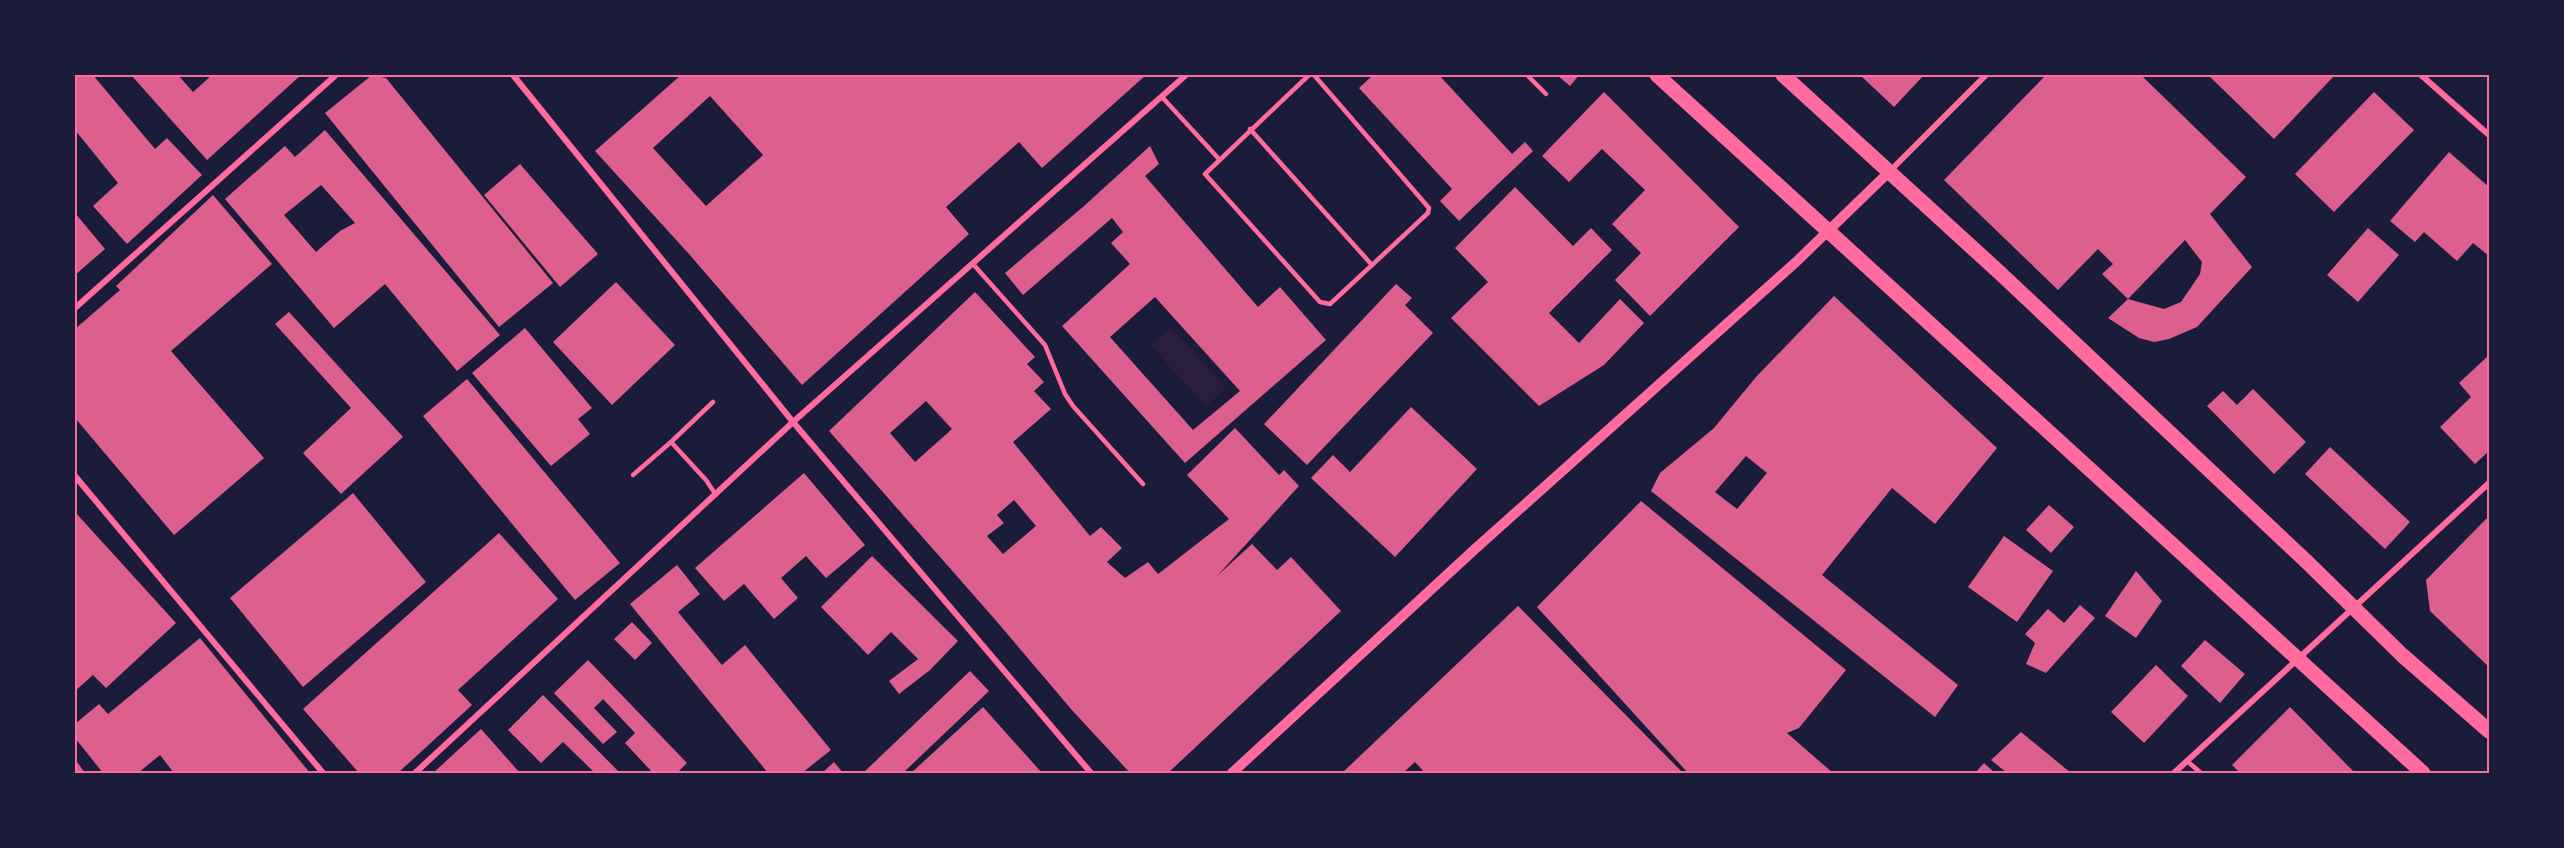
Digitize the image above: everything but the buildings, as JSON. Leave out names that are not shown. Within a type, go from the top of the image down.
[{"type":"main road","points":[[1657,75],[2423,773]]},
{"type":"main road","points":[[1783,75],[2000,273],[2402,655],[2489,731]]},
{"type":"street","points":[[75,308],[336,75]]},
{"type":"street","points":[[513,75],[793,422],[1091,773]]},
{"type":"street","points":[[415,773],[793,422],[1186,75]]},
{"type":"street","points":[[1232,773],[1475,549],[1829,232],[1986,75]]},
{"type":"street","points":[[2421,75],[2489,135]]},
{"type":"street","points":[[75,476],[323,773]]},
{"type":"street","points":[[2174,773],[2297,657],[2354,608],[2489,483]]},
{"type":"lane","points":[[1310,75],[1250,129],[1205,174],[1320,302],[1330,304],[1428,213],[1429,208],[1314,75]]},
{"type":"lane","points":[[1527,75],[1546,94]]},
{"type":"lane","points":[[1162,97],[1219,159]]},
{"type":"lane","points":[[1250,129],[1372,265]]},
{"type":"lane","points":[[974,264],[1045,345],[1065,394],[1073,406],[1143,484]]},
{"type":"lane","points":[[633,475],[713,402]]},
{"type":"lane","points":[[671,442],[706,480],[716,495]]},
{"type":"lane","points":[[2187,761],[2201,773]]},
{"type":"shaded area","points":[[1171,327],[1226,387],[1206,406],[1151,346]]}]
